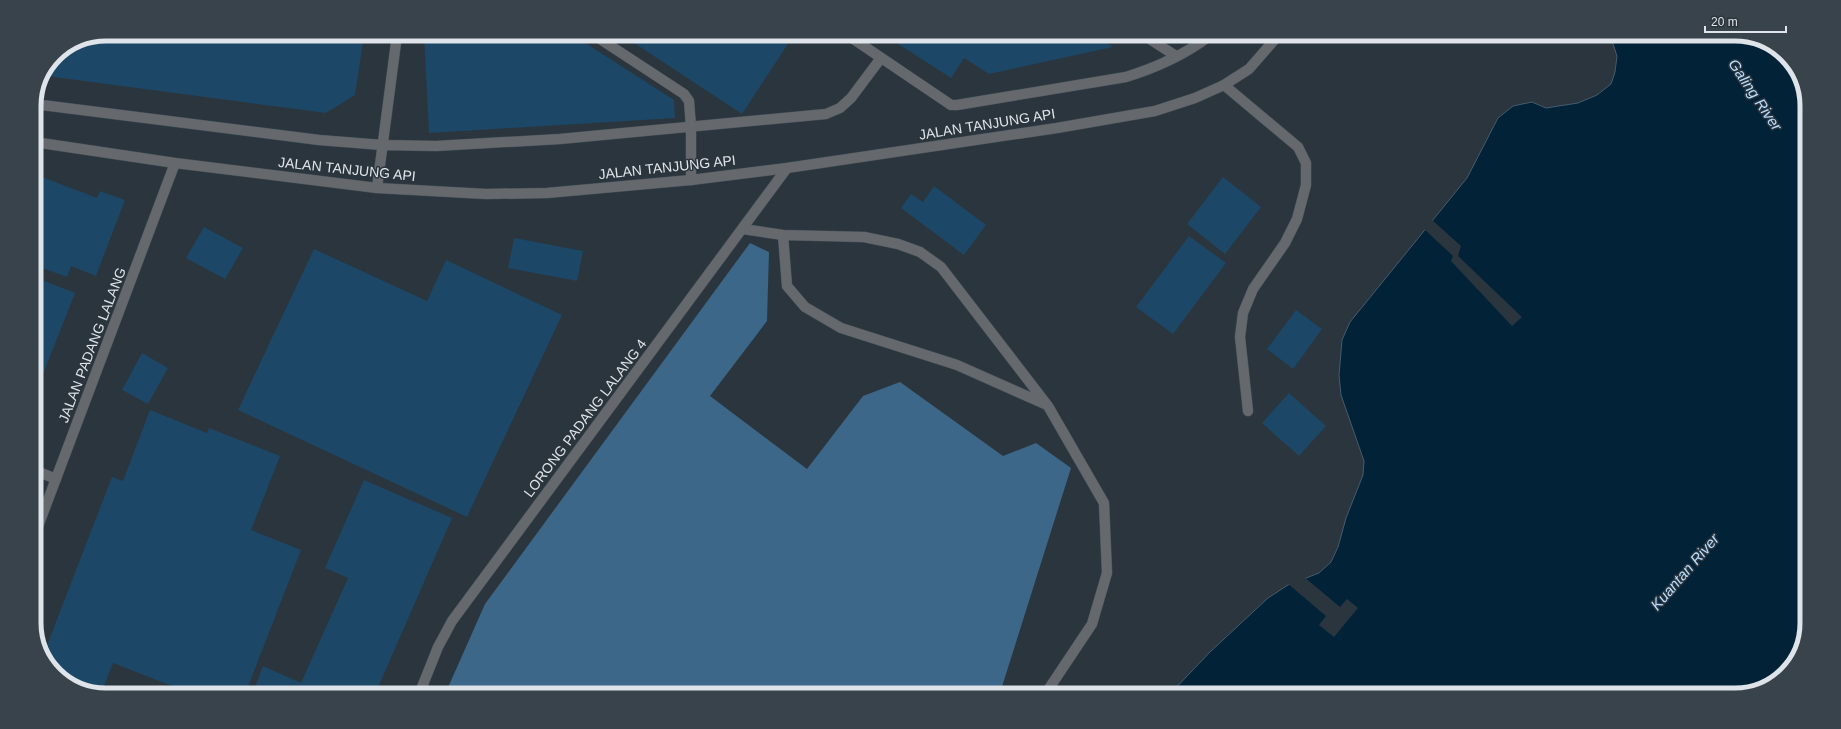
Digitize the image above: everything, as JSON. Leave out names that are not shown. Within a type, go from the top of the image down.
[{"type":"street","points":[[377,188],[395,41]]},
{"type":"street","points":[[603,41],[684,94],[689,101],[691,128],[690,180]]},
{"type":"street","points":[[856,41],[951,105],[1126,77],[1152,69],[1201,41]]},
{"type":"street","points":[[1152,41],[1176,56]]},
{"type":"street","name":"JALAN TANJUNG API","points":[[41,143],[176,163],[377,188],[486,194],[531,193],[690,180],[787,168],[1057,128],[1155,111],[1195,98],[1224,85],[1249,69],[1274,41]]},
{"type":"street","points":[[41,105],[319,140],[382,145],[444,146],[560,139],[691,128],[826,114],[840,108],[851,98],[881,58]]},
{"type":"street","points":[[1224,85],[1298,147],[1306,162],[1306,185],[1297,219],[1285,243],[1253,289],[1243,313],[1240,337],[1248,411]]},
{"type":"street","name":"JALAN PADANG LALANG","points":[[41,519],[176,163]]},
{"type":"street","name":"LORONG PADANG LALANG 4","points":[[422,688],[438,647],[452,621],[787,168]]},
{"type":"street","points":[[743,229],[783,235],[864,237],[898,244],[920,252],[941,267],[1048,406],[1104,503],[1107,573],[1092,624],[1049,688]]},
{"type":"street","points":[[783,235],[787,286],[805,307],[841,328],[957,365],[1048,406]]},
{"type":"street","points":[[41,473],[56,479]]},
{"type":"shaded area","points":[[750,243],[769,252],[767,321],[710,396],[807,469],[863,396],[900,382],[1003,456],[1036,443],[1071,468],[1002,688],[448,688],[485,604]]},
{"type":"water","points":[[1612,41],[1744,42],[1756,44],[1775,54],[1787,66],[1797,85],[1800,101],[1800,623],[1797,644],[1787,663],[1778,672],[1760,683],[1752,686],[1735,688],[1176,688],[1210,652],[1268,598],[1288,585],[1319,573],[1331,562],[1338,547],[1346,518],[1363,475],[1364,461],[1341,395],[1339,375],[1342,340],[1350,322],[1467,178],[1498,118],[1513,106],[1532,102],[1546,108],[1578,103],[1597,95],[1611,84],[1615,72],[1617,56]]},
{"type":"pier","points":[[1432,220],[1461,246],[1458,256],[1522,317],[1512,326],[1451,261],[1453,256],[1424,229]]},
{"type":"pier","points":[[1303,576],[1340,607],[1347,599],[1358,608],[1334,637],[1319,625],[1326,616],[1287,583]]},
{"type":"building","points":[[363,41],[355,95],[326,113],[49,76],[60,60],[70,52],[93,42]]},
{"type":"building","points":[[424,41],[582,41],[674,100],[675,118],[429,133]]},
{"type":"building","points":[[631,41],[790,41],[742,114]]},
{"type":"building","points":[[894,41],[1104,41],[1113,47],[989,74],[964,58],[951,78]]},
{"type":"building","points":[[41,177],[97,198],[100,191],[125,200],[96,276],[71,266],[67,277],[41,268]]},
{"type":"building","points":[[1223,177],[1261,207],[1225,254],[1187,224]]},
{"type":"building","points":[[934,186],[986,225],[964,255],[901,208],[911,194],[923,202]]},
{"type":"building","points":[[204,227],[243,248],[225,279],[186,258]]},
{"type":"building","points":[[1189,236],[1226,263],[1173,334],[1136,307]]},
{"type":"building","points":[[514,238],[583,251],[577,281],[508,268]]},
{"type":"building","points":[[314,249],[427,301],[446,260],[562,315],[467,517],[238,410]]},
{"type":"building","points":[[41,280],[75,293],[41,379]]},
{"type":"building","points":[[1296,310],[1322,329],[1293,369],[1267,349]]},
{"type":"building","points":[[142,353],[168,368],[148,404],[122,390]]},
{"type":"building","points":[[1289,393],[1326,426],[1299,456],[1262,423]]},
{"type":"building","points":[[150,410],[207,433],[209,428],[280,456],[251,530],[301,550],[248,688],[177,688],[113,663],[103,688],[97,687],[85,685],[77,681],[63,672],[54,663],[46,648],[112,477],[123,481]]},
{"type":"building","points":[[364,480],[452,518],[378,688],[255,688],[263,666],[301,683],[348,578],[325,568]]},
{"type":"water label","name":"Galing River","points":[[1755,95]]},
{"type":"water label","name":"Kuantan River","points":[[1685,572]]}]
